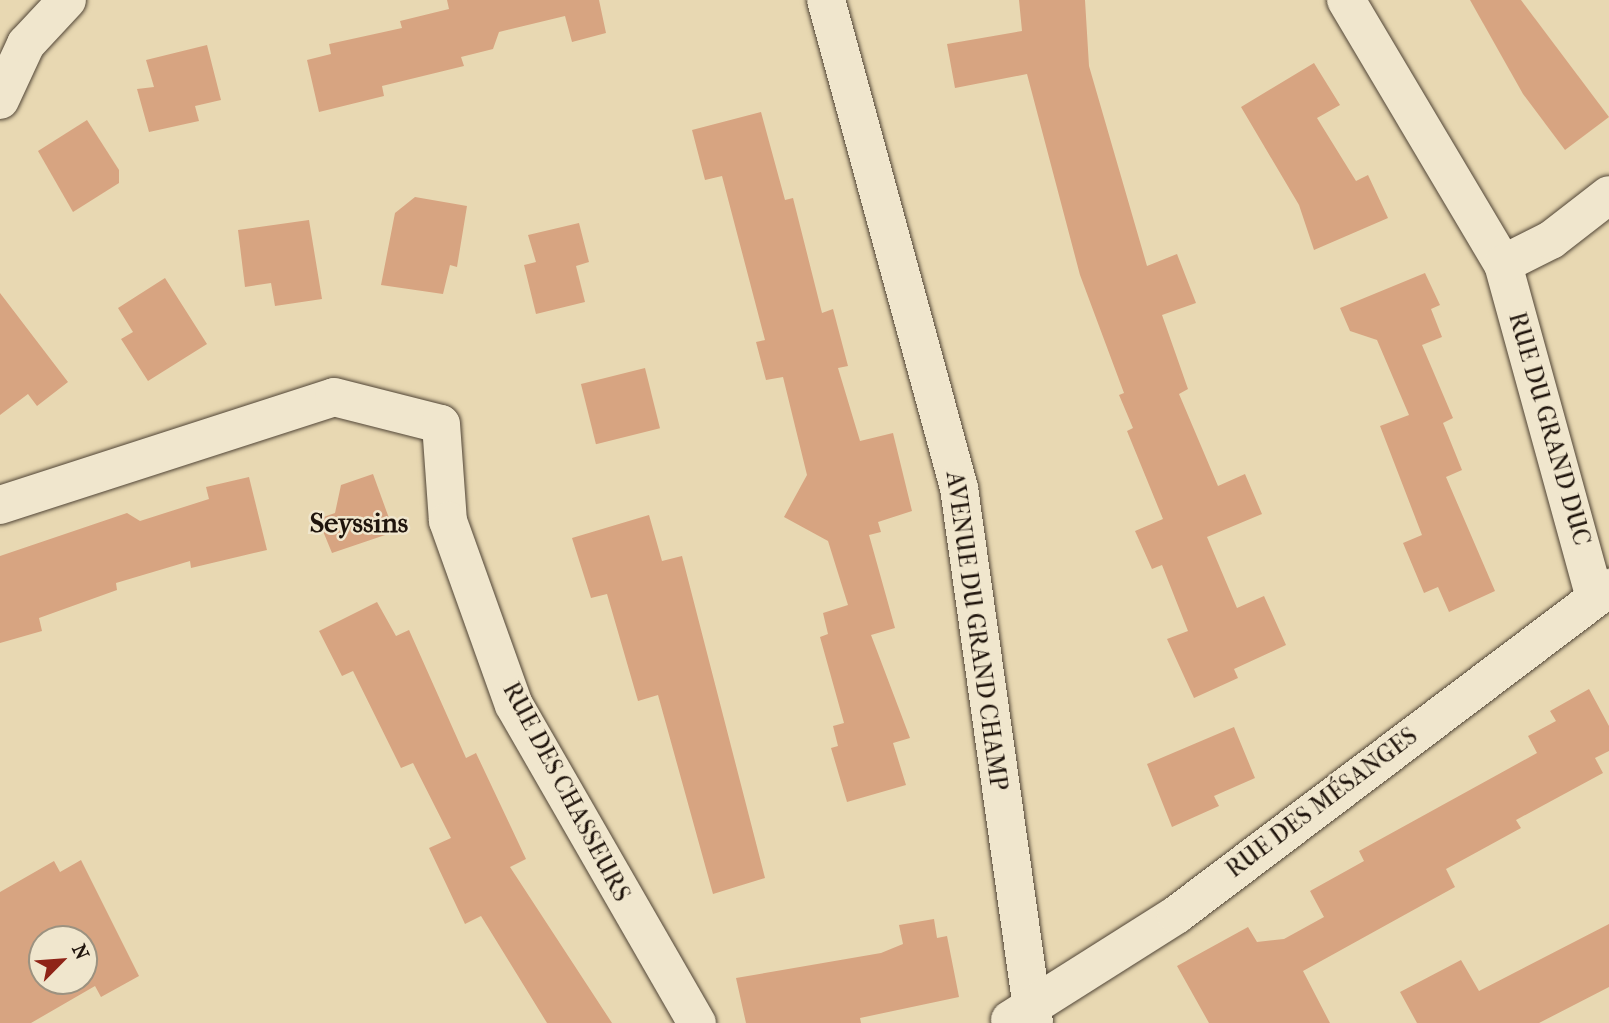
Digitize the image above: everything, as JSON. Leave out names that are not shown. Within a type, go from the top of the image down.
[{"type":"street","points":[[0,100],[26,44],[67,0]]},
{"type":"street","name":"AVENUE DU GRAND CHAMP","points":[[826,0],[958,488],[1023,1018]]},
{"type":"street","name":"RUE DU GRAND DUC","points":[[1346,0],[1503,264],[1602,591]]},
{"type":"street","points":[[1503,264],[1551,240],[1609,195]]},
{"type":"street","name":"RUE DES CHASSEURS","points":[[0,505],[334,397],[441,424],[448,521],[514,705],[698,1023]]},
{"type":"street","name":"RUE DES MÉSANGES","points":[[1023,1018],[1176,915],[1602,591]]},
{"type":"building","points":[[447,0],[599,0],[606,33],[572,42],[565,16],[499,32],[493,49],[461,57],[464,66],[382,86],[384,96],[319,112],[307,60],[331,54],[329,44],[402,28],[400,21],[449,9]]},
{"type":"building","points":[[1019,0],[1085,0],[1089,66],[1147,266],[1177,254],[1196,303],[1162,315],[1188,389],[1179,394],[1218,486],[1245,474],[1262,514],[1207,537],[1237,608],[1264,596],[1286,645],[1234,669],[1238,678],[1194,698],[1167,639],[1188,631],[1162,565],[1152,569],[1135,531],[1163,519],[1127,431],[1133,428],[1119,395],[1124,393],[1080,275],[1027,74],[955,88],[947,44],[1022,31]]},
{"type":"building","points":[[1470,0],[1521,0],[1609,117],[1565,150],[1523,94]]},
{"type":"building","points":[[207,45],[221,100],[195,106],[199,121],[149,132],[137,89],[154,87],[146,60]]},
{"type":"building","points":[[1314,63],[1340,105],[1317,118],[1356,181],[1368,175],[1388,218],[1314,250],[1299,205],[1241,107]]},
{"type":"building","points":[[761,112],[785,200],[793,198],[822,313],[833,309],[848,366],[838,368],[860,441],[893,433],[912,511],[878,522],[881,532],[869,535],[895,628],[871,635],[910,738],[893,743],[906,785],[847,802],[831,748],[838,746],[833,726],[844,723],[820,637],[828,634],[823,613],[848,605],[828,541],[784,517],[807,475],[783,377],[766,380],[756,342],[765,340],[722,176],[705,180],[692,130]]},
{"type":"building","points":[[87,120],[119,170],[119,183],[73,212],[38,151]]},
{"type":"building","points":[[415,197],[467,206],[457,267],[450,265],[443,294],[381,285],[395,213]]},
{"type":"building","points":[[309,220],[322,299],[275,306],[271,283],[245,287],[238,230]]},
{"type":"building","points":[[579,223],[589,262],[576,266],[585,302],[536,314],[524,265],[536,262],[528,235]]},
{"type":"building","points":[[1425,273],[1440,305],[1431,309],[1442,337],[1422,345],[1453,418],[1443,423],[1462,470],[1446,477],[1495,591],[1449,612],[1438,587],[1424,593],[1403,543],[1422,535],[1380,426],[1409,415],[1377,340],[1350,331],[1340,308]]},
{"type":"building","points":[[165,278],[207,344],[148,381],[121,339],[133,332],[118,308]]},
{"type":"building","points":[[0,293],[68,382],[37,406],[28,394],[0,415]]},
{"type":"building","points":[[645,368],[660,428],[596,444],[581,384]]},
{"type":"building","points":[[373,474],[394,532],[332,553],[318,519],[335,513],[341,485]]},
{"type":"building","points":[[249,477],[267,550],[191,568],[190,561],[116,583],[117,590],[39,618],[42,631],[0,643],[0,556],[127,513],[140,521],[209,499],[206,487]]},
{"type":"building","points":[[649,515],[662,561],[682,556],[765,878],[713,894],[658,695],[638,701],[607,594],[591,598],[572,538]]},
{"type":"building","points":[[377,602],[396,636],[409,630],[466,758],[476,753],[526,859],[510,867],[612,1023],[547,1023],[481,916],[465,924],[429,848],[451,838],[413,763],[401,768],[353,671],[342,676],[319,631]]},
{"type":"building","points":[[1589,689],[1609,726],[1609,751],[1595,758],[1603,773],[1516,820],[1521,828],[1446,869],[1455,887],[1303,971],[1330,1023],[1209,1023],[1177,966],[1248,927],[1257,942],[1284,939],[1324,917],[1310,891],[1364,861],[1359,851],[1537,753],[1528,736],[1556,721],[1550,711]]},
{"type":"building","points":[[1234,727],[1255,778],[1214,796],[1219,806],[1172,827],[1147,764]]},
{"type":"building","points":[[81,860],[139,976],[101,997],[98,992],[98,925],[28,925],[28,995],[79,995],[31,1023],[0,1023],[0,892],[54,861],[60,872]]},
{"type":"building","points":[[934,919],[937,938],[947,936],[959,997],[860,1018],[861,1023],[746,1023],[736,978],[881,953],[903,944],[899,925]]},
{"type":"building","points":[[1609,924],[1609,987],[1539,1023],[1417,1023],[1400,992],[1461,960],[1479,991]]},
{"type":"district","name":"Seyssins","points":[[359,523]]}]
